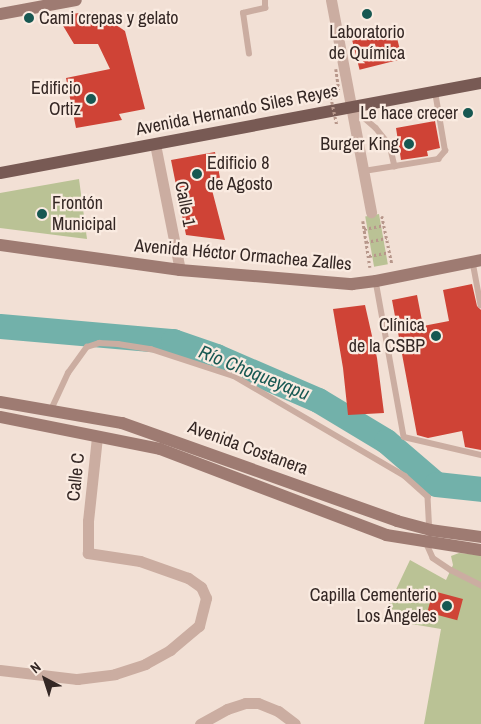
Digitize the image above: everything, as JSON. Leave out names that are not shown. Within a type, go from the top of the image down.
[{"type":"main road","points":[[0,14],[76,0]]},
{"type":"main road","name":"Avenida Hernando Siles Reyes","points":[[0,172],[481,83]]},
{"type":"main road","name":"Avenida Héctor Ormachea Zalles","points":[[0,245],[180,270],[352,284],[376,282],[477,261]]},
{"type":"main road","name":"Avenida Costanera","points":[[0,402],[122,423],[397,521],[428,535],[481,550]]},
{"type":"main road","name":"Avenida Costanera","points":[[0,417],[160,449],[386,535],[481,537]]},
{"type":"street","points":[[331,0],[371,212]]},
{"type":"street","name":"Calle 1","points":[[155,144],[180,270]]},
{"type":"street","name":"Calle C","points":[[0,670],[77,678],[115,674],[145,664],[170,650],[199,626],[206,598],[201,588],[188,578],[140,561],[88,554],[88,521],[98,437]]},
{"type":"street","points":[[200,724],[227,709],[245,703],[258,703],[278,711],[295,724]]},
{"type":"lane","points":[[249,54],[243,12],[264,8],[265,0]]},
{"type":"lane","points":[[364,171],[438,158],[444,151],[435,92]]},
{"type":"lane","points":[[351,107],[376,128],[390,145],[395,166]]},
{"type":"lane","points":[[477,261],[481,305]]},
{"type":"lane","points":[[376,282],[404,437],[481,455]]},
{"type":"lane","points":[[51,410],[68,373],[87,347],[109,344],[151,349],[234,376],[405,476],[428,497],[428,535],[433,558],[451,570],[481,585]]},
{"type":"path","points":[[329,127],[336,125],[332,97],[339,90],[336,69]]},
{"type":"path","points":[[370,267],[364,228],[384,223],[392,264]]},
{"type":"path","points":[[366,242],[387,238]]},
{"type":"path","points":[[368,256],[390,252]]},
{"type":"green space","name":"Frontón Municipal","points":[[79,179],[87,239],[0,228],[0,193]]},
{"type":"green space","points":[[379,214],[388,264],[374,267],[365,216]]},
{"type":"green space","points":[[459,553],[481,555],[481,724],[424,724],[441,629],[382,619],[410,560],[446,580],[453,565],[451,556]]},
{"type":"building","points":[[97,12],[125,31],[145,109],[119,114],[122,120],[76,128],[66,78],[110,69],[98,44],[74,44],[59,19],[67,14]]},
{"type":"building","points":[[395,30],[402,59],[360,70],[352,41]]},
{"type":"building","points":[[435,121],[440,148],[427,151],[428,156],[401,160],[396,128]]},
{"type":"building","points":[[215,152],[222,188],[212,190],[225,240],[186,235],[171,160]]},
{"type":"building","points":[[472,284],[477,306],[481,310],[481,450],[465,447],[462,431],[428,438],[417,435],[392,300],[417,295],[423,326],[449,321],[443,290]]},
{"type":"building","points":[[365,305],[377,358],[384,413],[348,415],[343,368],[333,309]]},
{"type":"building","points":[[433,591],[463,599],[457,620],[427,612]]},
{"type":"waterway","name":"Río Choqueyapu","points":[[0,326],[173,341],[216,356],[318,400],[386,441],[436,484],[481,489]]},
{"type":"place","name":"Laboratorio de Química","points":[[367,14]]},
{"type":"place","name":"Cami crepas y gelato","points":[[29,18]]},
{"type":"place","name":"Edificio Ortiz","points":[[91,99]]},
{"type":"place","name":"Le hace crecer","points":[[468,113]]},
{"type":"place","name":"Burger King","points":[[409,144]]},
{"type":"place","name":"Edificio 8 de Agosto","points":[[197,174]]},
{"type":"place","name":"Frontón Municipal","points":[[42,214]]},
{"type":"place","name":"Clínica de la CSBP","points":[[436,336]]},
{"type":"place","name":"Capilla Cementerio Los Ángeles","points":[[447,606]]}]
